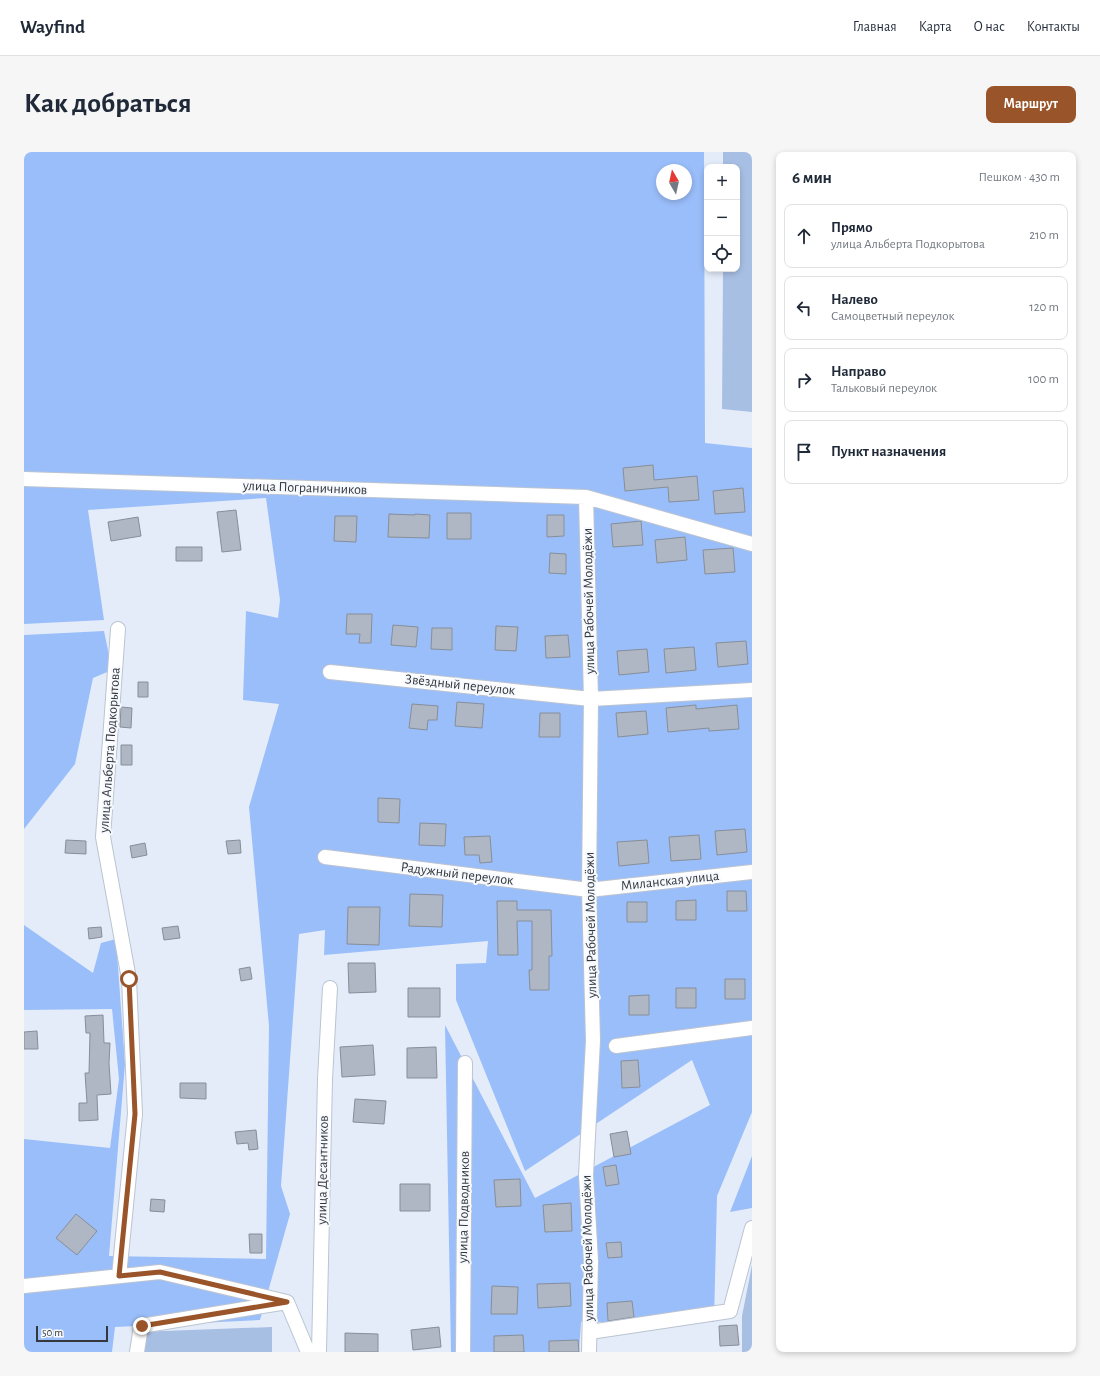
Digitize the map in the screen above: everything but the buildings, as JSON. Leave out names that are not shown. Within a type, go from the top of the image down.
[{"type":"street","name":"улица Пограничников","points":[[24,479],[586,497],[752,544]]},
{"type":"street","name":"улица Рабочей Молодёжи","points":[[586,497],[591,699],[589,890],[593,1040],[586,1175],[591,1261],[589,1352]]},
{"type":"street","name":"улица Альберта Подкорытова","points":[[118,629],[103,838],[129,979],[135,1114],[119,1276]]},
{"type":"street","name":"Звёздный переулок","points":[[330,672],[591,699],[752,690]]},
{"type":"street","name":"Радужный переулок","points":[[325,857],[589,890]]},
{"type":"street","name":"Миланская улица","points":[[589,890],[752,872]]},
{"type":"street","name":"улица Десантников","points":[[319,1352],[325,1079],[330,988]]},
{"type":"street","points":[[616,1046],[752,1028]]},
{"type":"street","name":"улица Подводников","points":[[463,1352],[465,1063]]},
{"type":"street","points":[[590,1332],[730,1311],[752,1228]]},
{"type":"street","points":[[24,1286],[160,1272],[287,1302]]},
{"type":"street","points":[[137,1352],[142,1326],[287,1302]]},
{"type":"street","points":[[287,1302],[308,1352]]},
{"type":"shaded area","points":[[24,152],[704,152],[705,443],[752,448],[752,1112],[717,1196],[714,1322],[581,1322],[579,1352],[451,1352],[445,1025],[535,1198],[710,1105],[692,1060],[525,1171],[456,1000],[456,964],[486,963],[488,941],[324,955],[325,930],[299,934],[281,1186],[290,1214],[260,1320],[115,1327],[112,1352],[24,1352],[24,1139],[110,1148],[119,1079],[112,1009],[24,1010],[24,925],[93,973],[101,943],[116,939],[125,1064],[109,1256],[266,1259],[269,1026],[249,807],[279,704],[243,700],[246,611],[278,618],[280,600],[266,498],[88,510],[104,620],[24,624]]},
{"type":"shaded area","points":[[723,152],[752,152],[752,412],[722,409],[723,272],[740,272],[740,164],[723,164]]},
{"type":"shaded area","points":[[104,631],[112,670],[93,678],[75,764],[24,829],[24,635]]},
{"type":"shaded area","points":[[752,1156],[752,1208],[730,1212]]},
{"type":"shaded area","points":[[752,1265],[752,1352],[742,1352],[742,1316]]},
{"type":"shaded area","points":[[272,1327],[272,1352],[137,1352],[137,1332]]},
{"type":"route","points":[[129,979],[135,1114],[119,1276],[160,1272],[287,1302],[142,1326]]}]
